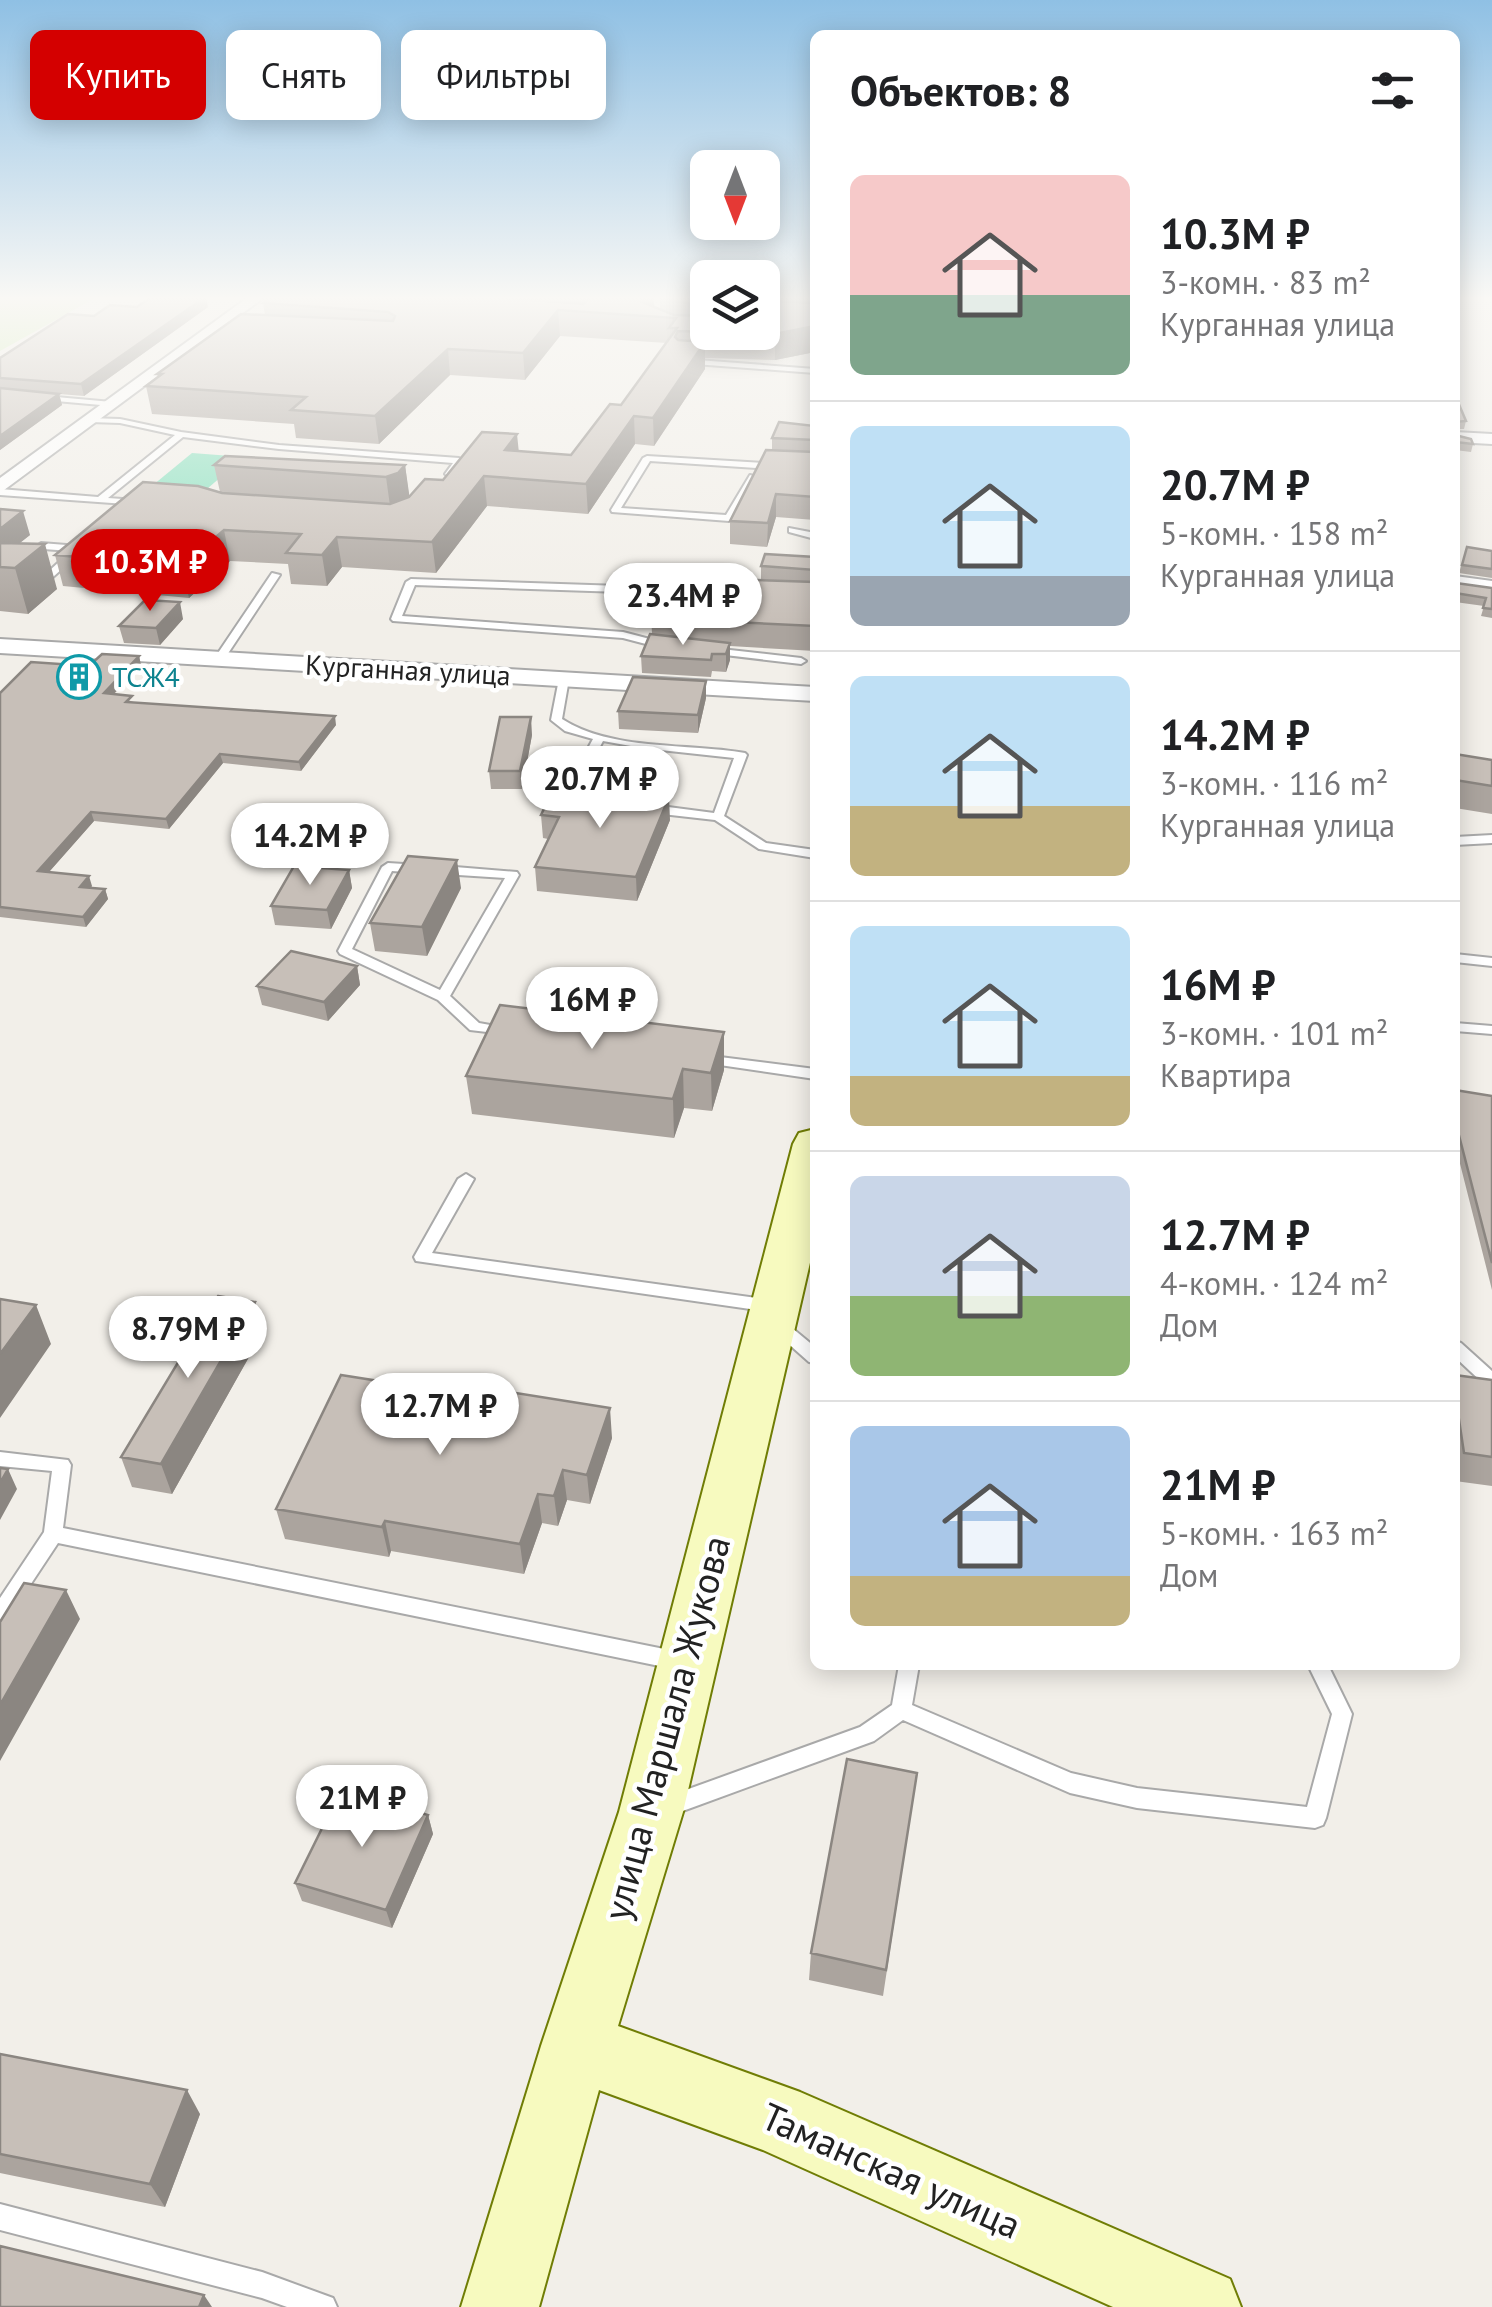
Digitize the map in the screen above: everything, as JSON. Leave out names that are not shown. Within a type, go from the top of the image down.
[{"type":"main road","name":"улица Маршала Жукова","points":[[500,2307],[576,2046],[651,1812],[688,1662],[790,1301],[810,1179]]},
{"type":"main road","name":"Таманская улица","points":[[576,2046],[774,2118],[1202,2307]]},
{"type":"street","points":[[0,489],[110,406]]},
{"type":"street","points":[[1460,437],[1492,440]]},
{"type":"street","points":[[1460,583],[1492,587]]},
{"type":"street","name":"Курганная улица","points":[[0,646],[810,694]]},
{"type":"lane","points":[[90,420],[120,420],[181,434],[279,447],[460,461],[436,488]]},
{"type":"lane","points":[[100,500],[181,434]]},
{"type":"lane","points":[[760,465],[729,518],[615,510],[647,458],[810,468]]},
{"type":"lane","points":[[0,489],[156,504]]},
{"type":"lane","points":[[792,530],[810,535]]},
{"type":"lane","points":[[41,546],[80,550],[40,584],[0,580],[41,546]]},
{"type":"lane","points":[[219,659],[275,575]]},
{"type":"lane","points":[[686,591],[412,582],[396,619],[623,635],[649,644],[687,648]]},
{"type":"lane","points":[[706,650],[801,661]]},
{"type":"lane","points":[[564,680],[556,720],[564,729],[600,738],[741,755],[718,817]]},
{"type":"lane","points":[[586,800],[567,798],[600,738]]},
{"type":"lane","points":[[642,808],[718,817],[763,846],[810,853]]},
{"type":"lane","points":[[1460,841],[1492,838]]},
{"type":"lane","points":[[444,997],[513,875],[388,867],[345,951],[444,997],[475,1027],[532,1035]]},
{"type":"lane","points":[[1460,959],[1492,962]]},
{"type":"lane","points":[[1460,1027],[1492,1030]]},
{"type":"lane","points":[[683,1056],[810,1073]]},
{"type":"lane","points":[[466,1179],[422,1257],[790,1301]]},
{"type":"lane","points":[[1460,1352],[1492,1381]]},
{"type":"lane","points":[[0,1459],[62,1466],[53,1534],[0,1614]]},
{"type":"lane","points":[[53,1534],[688,1662]]},
{"type":"lane","points":[[651,1812],[867,1734],[901,1710],[908,1670]]},
{"type":"lane","points":[[901,1710],[1070,1782],[1137,1798],[1315,1818],[1342,1714],[1320,1670]]},
{"type":"lane","points":[[0,2218],[262,2285],[324,2307]]},
{"type":"green space","points":[[192,453],[244,457],[200,495],[147,490]]},
{"type":"building","points":[[0,406],[43,406],[0,436]]},
{"type":"building","points":[[296,406],[386,406],[375,416],[291,410]]},
{"type":"building","points":[[609,406],[661,406],[653,418],[634,416],[586,484],[484,476],[432,542],[337,537],[322,555],[286,553],[301,534],[224,530],[182,566],[55,555],[143,482],[198,486],[222,493],[390,504],[409,497],[425,479],[443,480],[482,432],[517,434],[505,450],[571,455]]},
{"type":"building","points":[[779,422],[810,425],[810,440],[772,438]]},
{"type":"building","points":[[1460,436],[1471,439],[1473,444],[1460,443]]},
{"type":"building","points":[[766,450],[810,452],[810,497],[776,494],[768,523],[730,521]]},
{"type":"building","points":[[225,456],[405,465],[398,473],[386,477],[214,465]]},
{"type":"building","points":[[0,509],[23,511],[0,529]]},
{"type":"building","points":[[0,543],[45,544],[15,568],[0,567]]},
{"type":"building","points":[[1467,547],[1492,551],[1492,569],[1462,565]]},
{"type":"building","points":[[765,554],[810,557],[810,570],[761,566]]},
{"type":"building","points":[[669,577],[810,582],[810,626],[651,613]]},
{"type":"building","points":[[1460,584],[1492,588],[1492,609],[1483,608],[1486,598],[1460,594]]},
{"type":"building","points":[[145,600],[180,602],[156,628],[119,626]]},
{"type":"building","points":[[650,634],[730,643],[726,654],[712,654],[711,660],[641,656]]},
{"type":"building","points":[[102,654],[139,656],[104,693],[132,696],[126,702],[335,716],[299,762],[220,754],[166,819],[91,812],[38,871],[89,876],[80,887],[105,889],[83,917],[0,907],[0,693],[31,662],[89,666]]},
{"type":"building","points":[[633,677],[706,681],[698,715],[618,711]]},
{"type":"building","points":[[500,717],[531,717],[520,771],[489,771]]},
{"type":"building","points":[[1460,755],[1492,760],[1492,786],[1460,781]]},
{"type":"building","points":[[555,786],[669,797],[636,877],[535,867],[559,817],[541,815]]},
{"type":"building","points":[[408,856],[457,860],[422,927],[370,923]]},
{"type":"building","points":[[294,866],[349,870],[327,910],[271,906]]},
{"type":"building","points":[[291,951],[357,966],[324,1002],[257,986]]},
{"type":"building","points":[[500,1005],[724,1032],[711,1073],[683,1069],[673,1099],[466,1076]]},
{"type":"building","points":[[1460,1091],[1492,1096],[1492,1263],[1460,1139]]},
{"type":"building","points":[[218,1296],[255,1302],[161,1464],[121,1457]]},
{"type":"building","points":[[0,1299],[36,1305],[0,1354]]},
{"type":"building","points":[[341,1375],[487,1398],[491,1389],[610,1408],[587,1475],[563,1470],[554,1496],[538,1494],[520,1544],[385,1521],[382,1527],[276,1509]]},
{"type":"building","points":[[1460,1376],[1492,1380],[1492,1457],[1464,1453]]},
{"type":"building","points":[[24,1583],[66,1590],[0,1705],[0,1622]]},
{"type":"building","points":[[847,1759],[917,1773],[886,1970],[811,1953]]},
{"type":"building","points":[[341,1790],[428,1815],[386,1910],[295,1883]]},
{"type":"building","points":[[0,2054],[187,2090],[150,2184],[0,2154]]},
{"type":"building","points":[[0,2246],[204,2295],[199,2307],[0,2307]]},
{"type":"place","name":"ТСЖ4","points":[[79,677]]}]
